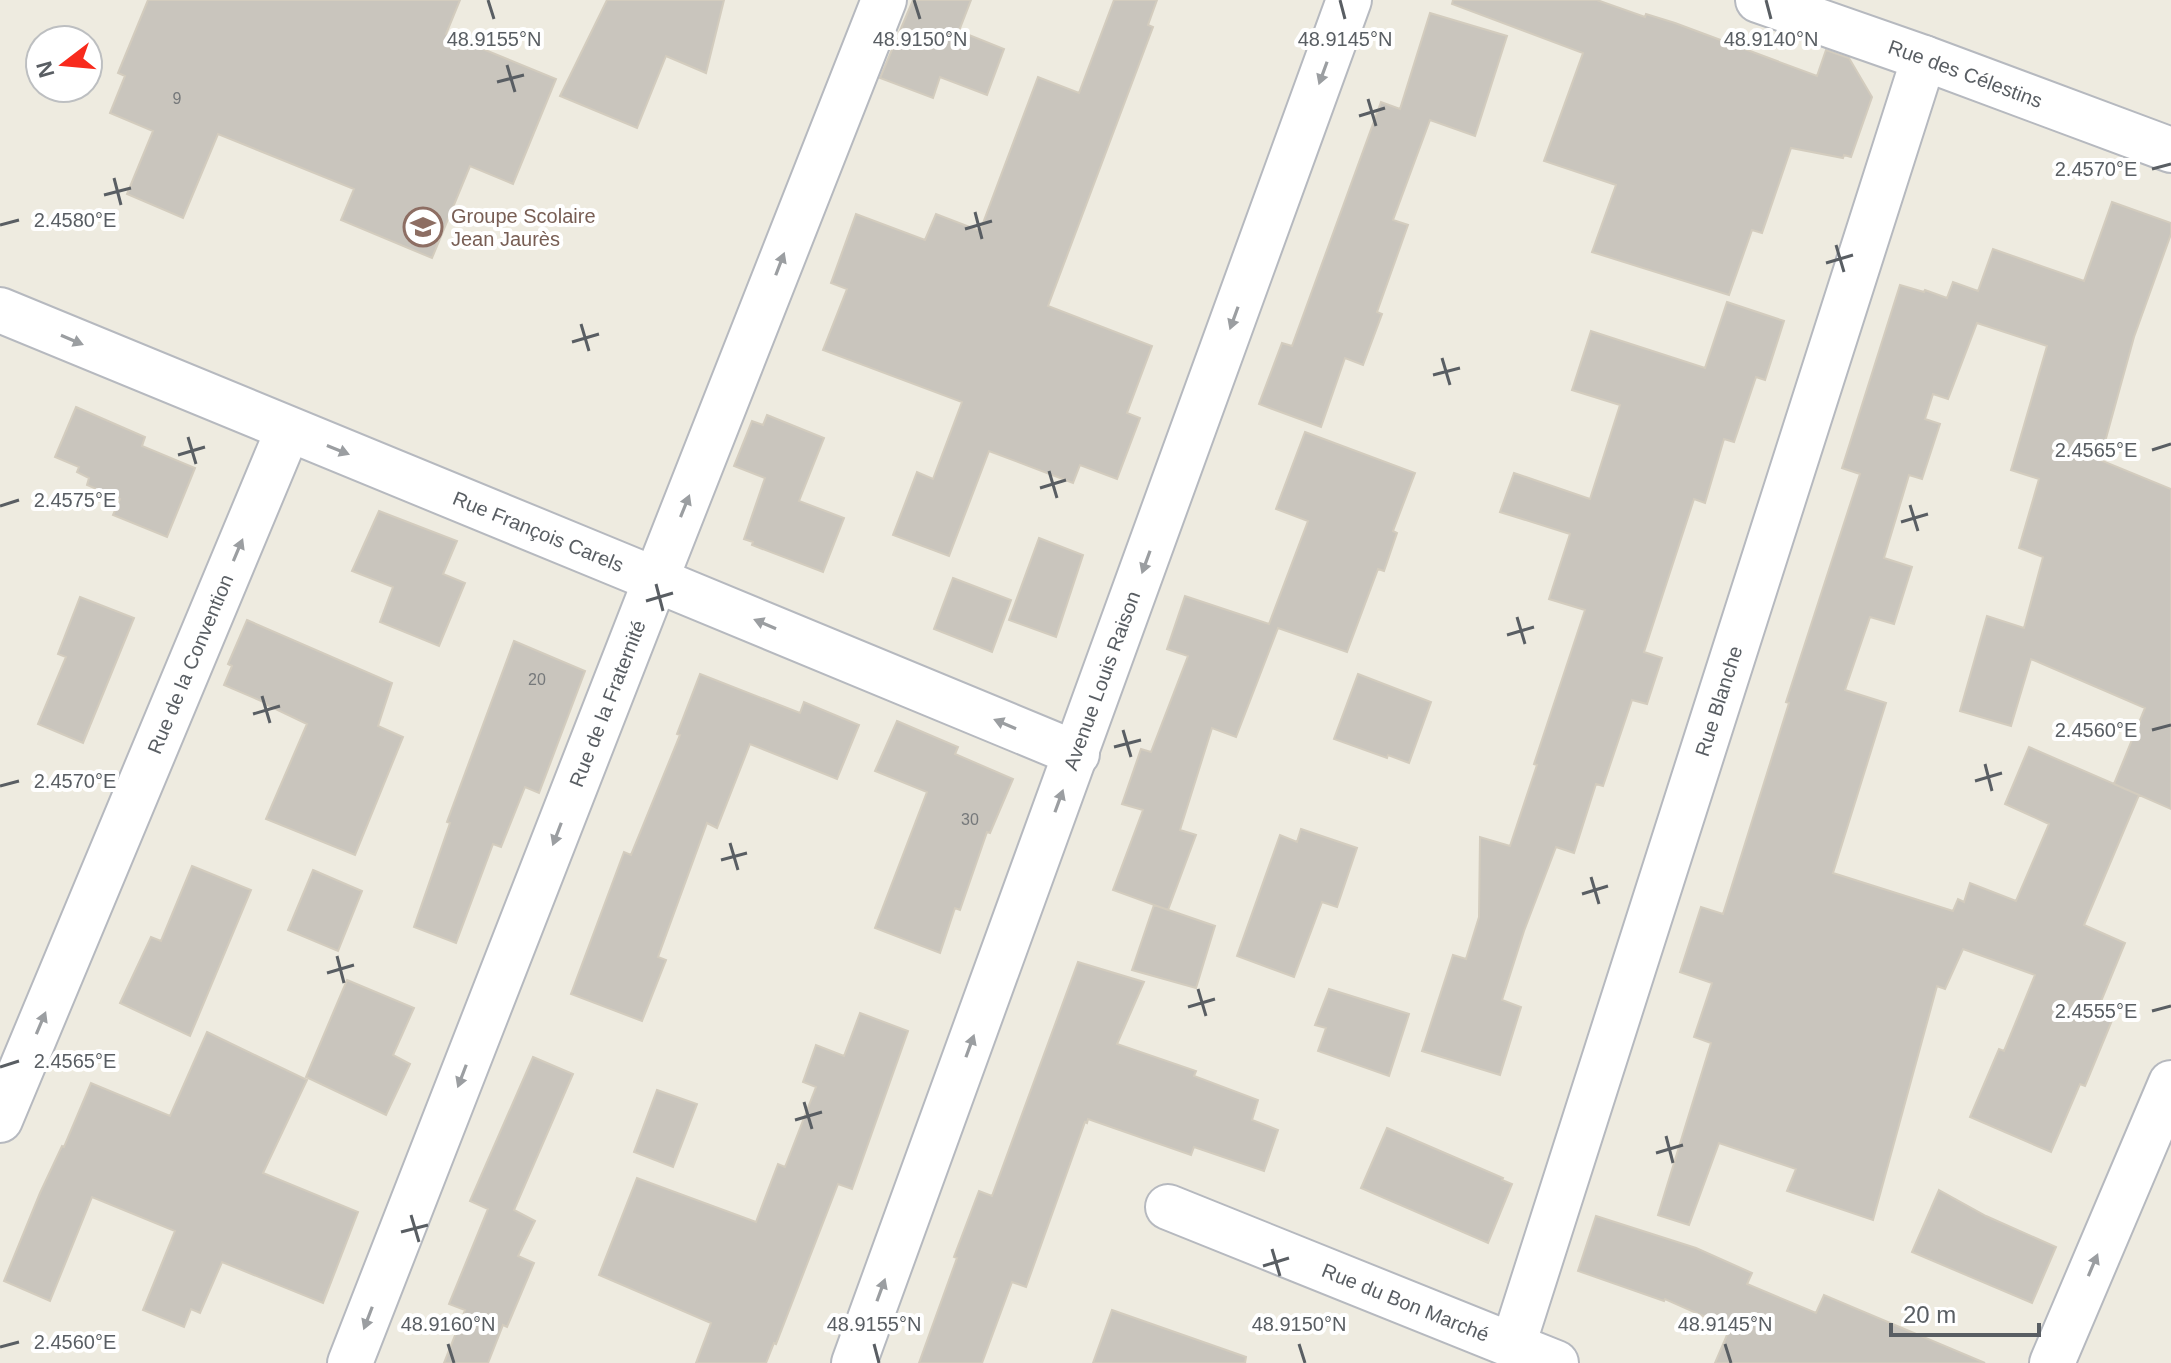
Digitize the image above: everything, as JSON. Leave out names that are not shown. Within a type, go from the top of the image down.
[{"type":"street","name":"Rue de la Fraternité","points":[[350,1363],[884,0]]},
{"type":"street","name":"Avenue Louis Raison","points":[[854,1363],[1349,0]]},
{"type":"street","name":"Rue des Célestins","points":[[1758,0],[2171,150]]},
{"type":"street","name":"Rue Blanche","points":[[1513,1345],[1924,58]]},
{"type":"street","name":"Rue François Carels","points":[[0,310],[1077,754]]},
{"type":"street","name":"Rue de la Convention","points":[[0,1120],[288,430]]},
{"type":"street","points":[[2052,1363],[2171,1083]]},
{"type":"street","name":"Rue du Bon Marché","points":[[1168,1207],[1556,1363]]},
{"type":"building","points":[[148,0],[460,0],[446,34],[556,79],[513,184],[470,166],[432,258],[341,220],[354,189],[218,134],[183,218],[127,194],[153,131],[110,113],[125,76],[118,73]]},
{"type":"building","points":[[607,0],[724,0],[706,73],[666,56],[637,128],[560,96]]},
{"type":"building","points":[[913,0],[971,0],[959,31],[1004,49],[987,95],[940,77],[933,98],[880,78]]},
{"type":"building","points":[[1114,0],[1157,0],[1148,25],[1153,27],[1048,306],[1152,346],[1127,413],[1140,418],[1117,479],[1080,465],[1073,483],[989,451],[949,556],[893,535],[917,472],[933,479],[962,402],[823,350],[847,289],[831,283],[856,214],[925,240],[936,214],[980,231],[1038,77],[1079,93]]},
{"type":"building","points":[[1453,0],[1597,0],[1645,17],[1646,14],[1675,23],[1817,76],[1826,50],[1849,58],[1872,97],[1851,157],[1791,148],[1762,233],[1752,230],[1729,295],[1592,252],[1616,185],[1544,161],[1583,53],[1452,4]]},
{"type":"building","points":[[1430,13],[1507,36],[1475,136],[1430,120],[1393,220],[1408,225],[1377,312],[1382,314],[1363,365],[1345,358],[1321,427],[1259,404],[1282,343],[1292,346],[1381,102],[1400,109]]},
{"type":"building","points":[[2112,202],[2171,223],[2171,234],[2134,337],[2100,460],[2171,489],[2171,809],[2114,784],[2139,795],[2084,925],[2125,943],[2097,1011],[2113,1018],[2085,1086],[2080,1084],[2051,1152],[1970,1117],[1999,1049],[2004,1051],[2035,975],[1963,949],[1945,989],[1937,986],[1873,1220],[1787,1191],[1796,1169],[1719,1143],[1689,1225],[1658,1215],[1711,1043],[1694,1037],[1712,983],[1680,972],[1701,907],[1723,914],[1789,703],[1786,702],[1860,474],[1842,468],[1900,285],[1947,298],[1953,282],[1978,291],[1993,249],[2084,281]],"holes":[[[1977,323],[2047,346],[2011,470],[2039,479],[2019,548],[2043,557],[2024,628],[1987,616],[1960,711],[2011,726],[2031,659],[2145,708],[2114,784],[2029,747],[2005,804],[2049,824],[2016,901],[1970,883],[1964,902],[1958,899],[1953,911],[1833,873],[1886,703],[1845,690],[1870,617],[1894,624],[1912,567],[1884,558],[1909,475],[1922,479],[1940,424],[1925,419],[1933,394],[1948,399]]]},
{"type":"building","points":[[1727,302],[1784,321],[1765,380],[1756,377],[1734,442],[1724,439],[1705,503],[1694,499],[1644,652],[1662,658],[1647,704],[1632,700],[1603,786],[1596,784],[1574,853],[1556,847],[1524,931],[1502,1000],[1521,1007],[1500,1075],[1422,1051],[1453,955],[1466,959],[1479,917],[1480,837],[1510,846],[1585,610],[1549,599],[1570,534],[1500,512],[1514,473],[1590,499],[1620,405],[1572,390],[1591,331],[1705,368]]},
{"type":"building","points":[[76,407],[145,437],[142,446],[195,468],[167,537],[113,515],[120,499],[87,485],[89,478],[77,472],[79,467],[55,457]]},
{"type":"building","points":[[767,415],[824,438],[799,501],[844,518],[823,572],[752,545],[753,542],[744,539],[765,478],[734,466],[752,421],[763,425]]},
{"type":"building","points":[[1305,432],[1415,473],[1393,531],[1397,533],[1384,571],[1378,569],[1347,652],[1278,628],[1236,737],[1212,728],[1180,830],[1196,835],[1168,910],[1113,890],[1143,810],[1122,804],[1141,749],[1151,752],[1188,656],[1167,649],[1185,596],[1269,624],[1308,521],[1276,509]]},
{"type":"building","points":[[379,511],[457,541],[443,574],[465,583],[439,646],[380,622],[393,587],[352,571]]},
{"type":"building","points":[[1039,538],[1083,555],[1056,637],[1009,620]]},
{"type":"building","points":[[953,578],[1011,600],[992,652],[934,629]]},
{"type":"building","points":[[80,597],[134,618],[83,743],[38,724],[66,657],[58,654]]},
{"type":"building","points":[[247,620],[392,683],[378,726],[403,737],[355,855],[266,819],[307,724],[224,685],[232,666],[228,664]]},
{"type":"building","points":[[514,641],[585,671],[539,793],[525,787],[501,847],[493,844],[456,943],[414,927],[450,823],[447,822]]},
{"type":"building","points":[[700,674],[800,713],[804,702],[859,725],[837,779],[750,744],[717,828],[707,823],[658,957],[666,960],[642,1021],[571,994],[624,852],[631,855],[680,735],[677,734]]},
{"type":"building","points":[[1358,674],[1431,702],[1409,763],[1334,739]]},
{"type":"building","points":[[897,721],[958,747],[955,754],[1013,779],[990,833],[987,832],[960,910],[955,908],[940,953],[875,928],[927,792],[875,771]]},
{"type":"building","points":[[1301,829],[1357,848],[1337,907],[1322,902],[1294,977],[1237,956],[1280,835],[1297,842]]},
{"type":"building","points":[[192,866],[251,890],[190,1036],[120,1003],[151,937],[161,941]]},
{"type":"building","points":[[313,870],[362,891],[338,951],[288,930]]},
{"type":"building","points":[[1154,905],[1215,926],[1196,988],[1132,970]]},
{"type":"building","points":[[1078,962],[1144,982],[1117,1044],[1196,1071],[1194,1076],[1258,1100],[1252,1120],[1278,1130],[1264,1171],[1194,1147],[1191,1155],[1088,1119],[1026,1287],[1012,1282],[982,1363],[919,1363],[979,1191],[992,1196]]},
{"type":"building","points":[[347,980],[414,1008],[393,1055],[410,1064],[386,1115],[306,1077]]},
{"type":"building","points":[[1329,989],[1409,1014],[1389,1076],[1318,1051],[1326,1028],[1315,1025]]},
{"type":"building","points":[[860,1013],[908,1031],[852,1189],[838,1184],[766,1363],[696,1363],[711,1323],[599,1275],[637,1178],[756,1222],[778,1164],[785,1167],[816,1087],[803,1082],[816,1045],[844,1056]]},
{"type":"building","points":[[207,1032],[307,1080],[263,1173],[358,1212],[323,1303],[222,1262],[200,1313],[191,1309],[184,1327],[143,1310],[175,1231],[92,1197],[50,1301],[4,1281],[40,1193],[64,1147],[91,1083],[170,1116]]},
{"type":"building","points":[[533,1057],[573,1074],[514,1210],[535,1221],[518,1256],[534,1263],[488,1363],[444,1363],[465,1310],[449,1304],[488,1209],[470,1201]]},
{"type":"building","points":[[657,1090],[697,1104],[673,1167],[634,1152]]},
{"type":"building","points":[[1387,1128],[1512,1184],[1488,1243],[1361,1188]]},
{"type":"building","points":[[1939,1190],[1986,1216],[2056,1247],[2032,1303],[1912,1252]]},
{"type":"building","points":[[1596,1216],[1696,1248],[1752,1273],[1747,1284],[1816,1313],[1824,1295],[1985,1363],[1715,1363],[1730,1328],[1665,1299],[1578,1271]]},
{"type":"building","points":[[1112,1310],[1246,1357],[1245,1363],[1093,1363]]},
{"type":"place","name":"Groupe Scolaire Jean Jaurès","points":[[423,227]]}]
